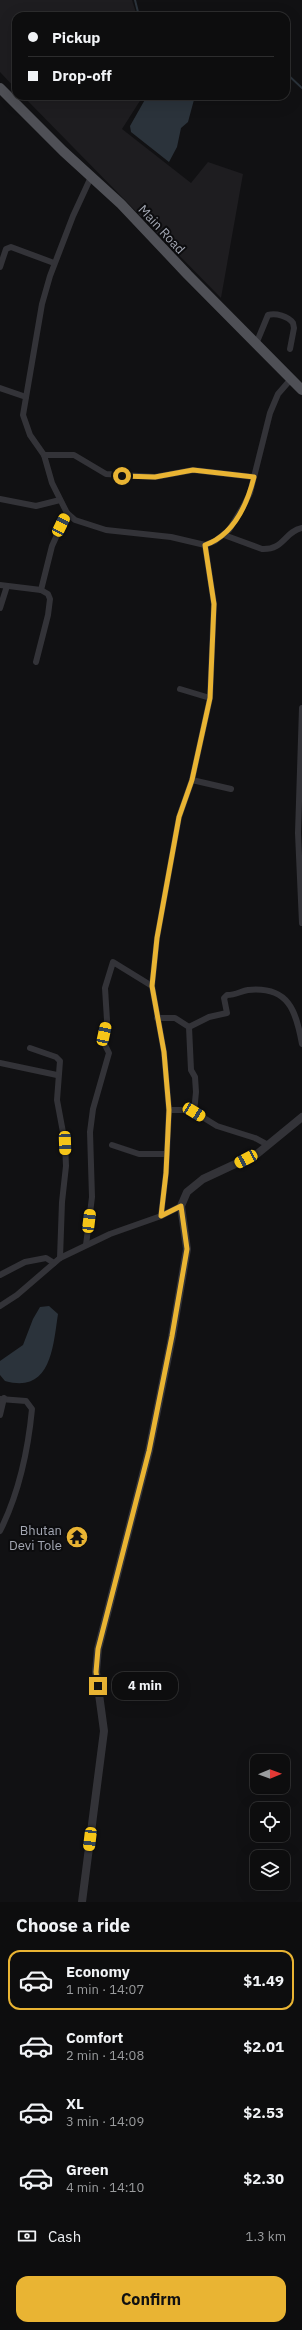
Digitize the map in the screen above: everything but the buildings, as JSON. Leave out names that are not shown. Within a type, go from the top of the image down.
[{"type":"main road","name":"Main Road","points":[[0,88],[12,100]]},
{"type":"main road","name":"Main Road","points":[[12,100],[91,177],[121,204],[302,390]]},
{"type":"street","points":[[91,177],[54,263],[42,304],[23,415],[30,435],[44,455],[52,483],[67,513],[75,520],[106,530],[171,537],[205,545],[215,542],[224,535],[243,507],[254,477],[270,413],[278,394],[291,379]]},
{"type":"street","points":[[0,266],[6,249],[11,247],[54,263]]},
{"type":"street","points":[[256,344],[265,320],[268,315],[272,314],[284,317],[293,323],[290,349]]},
{"type":"street","points":[[0,388],[26,397]]},
{"type":"street","points":[[44,455],[74,455],[106,474],[155,477],[193,470],[254,477]]},
{"type":"street","points":[[0,499],[36,506],[60,500]]},
{"type":"street","points":[[41,590],[50,551],[67,513]]},
{"type":"street","points":[[224,535],[262,549],[269,549],[276,548],[296,529],[302,528]]},
{"type":"street","points":[[161,1216],[167,1154],[169,1110],[164,1052],[152,986],[157,938],[179,817],[192,780],[210,698],[214,604],[205,545]]},
{"type":"street","points":[[0,608],[3,585],[41,590],[48,594],[50,599],[48,615],[36,662]]},
{"type":"street","points":[[180,689],[210,698]]},
{"type":"street","points":[[302,708],[298,834],[302,923]]},
{"type":"street","points":[[192,780],[231,789]]},
{"type":"street","points":[[86,1245],[92,1197],[90,1132],[93,1109],[109,1053],[104,1043],[107,1020],[105,988],[113,962],[152,986]]},
{"type":"street","points":[[189,1027],[210,1017],[227,1014],[224,998],[227,995],[236,995],[247,990],[262,991],[272,993],[289,1001],[297,1018],[302,1044]]},
{"type":"street","points":[[157,1018],[175,1018],[189,1027]]},
{"type":"street","points":[[189,1027],[191,1070],[195,1077],[196,1092],[194,1112]]},
{"type":"street","points":[[30,1048],[56,1057],[60,1061],[57,1075],[57,1100],[65,1143],[66,1166],[62,1202],[60,1258]]},
{"type":"street","points":[[0,1063],[57,1075]]},
{"type":"street","points":[[169,1110],[191,1110],[217,1126],[255,1138],[268,1145]]},
{"type":"street","points":[[82,1902],[104,1731],[96,1672],[98,1649],[149,1451],[172,1336],[187,1249],[181,1206],[187,1192],[203,1179],[257,1154],[302,1117]]},
{"type":"street","points":[[112,1145],[139,1154],[167,1154]]},
{"type":"street","points":[[0,1306],[17,1295],[60,1258],[110,1234],[161,1216],[181,1206]]},
{"type":"street","points":[[0,1275],[25,1262],[46,1258],[54,1263]]},
{"type":"street","points":[[0,1415],[2,1398],[26,1401],[32,1409],[24,1465],[12,1508],[0,1531]]},
{"type":"shaded area","points":[[0,0],[132,0],[136,12],[12,12],[12,85],[0,72]]},
{"type":"shaded area","points":[[27,100],[140,100],[122,129],[191,183],[208,162],[243,174],[221,298]]},
{"type":"shaded area","points":[[145,100],[194,100],[188,122],[181,128],[177,147],[169,162],[131,132],[130,126]]},
{"type":"shaded area","points":[[49,1306],[58,1314],[54,1340],[47,1365],[41,1374],[32,1381],[20,1383],[5,1381],[0,1375],[0,1361],[23,1345],[33,1319],[40,1307]]},
{"type":"waterway","points":[[135,0],[138,12]]},
{"type":"waterway","points":[[290,77],[302,88]]},
{"type":"place","name":"Bhutan Devi Tole","points":[[77,1537]]},
{"type":"route","points":[[98,1686],[96,1672],[98,1649],[105,1615],[149,1451],[172,1336],[187,1249],[181,1206],[172,1209],[161,1216],[166,1173],[169,1110],[164,1052],[152,986],[157,938],[179,817],[192,780],[210,698],[214,604],[205,545],[215,542],[229,530],[243,507],[250,492],[254,477],[193,470],[155,477],[122,476]]}]
